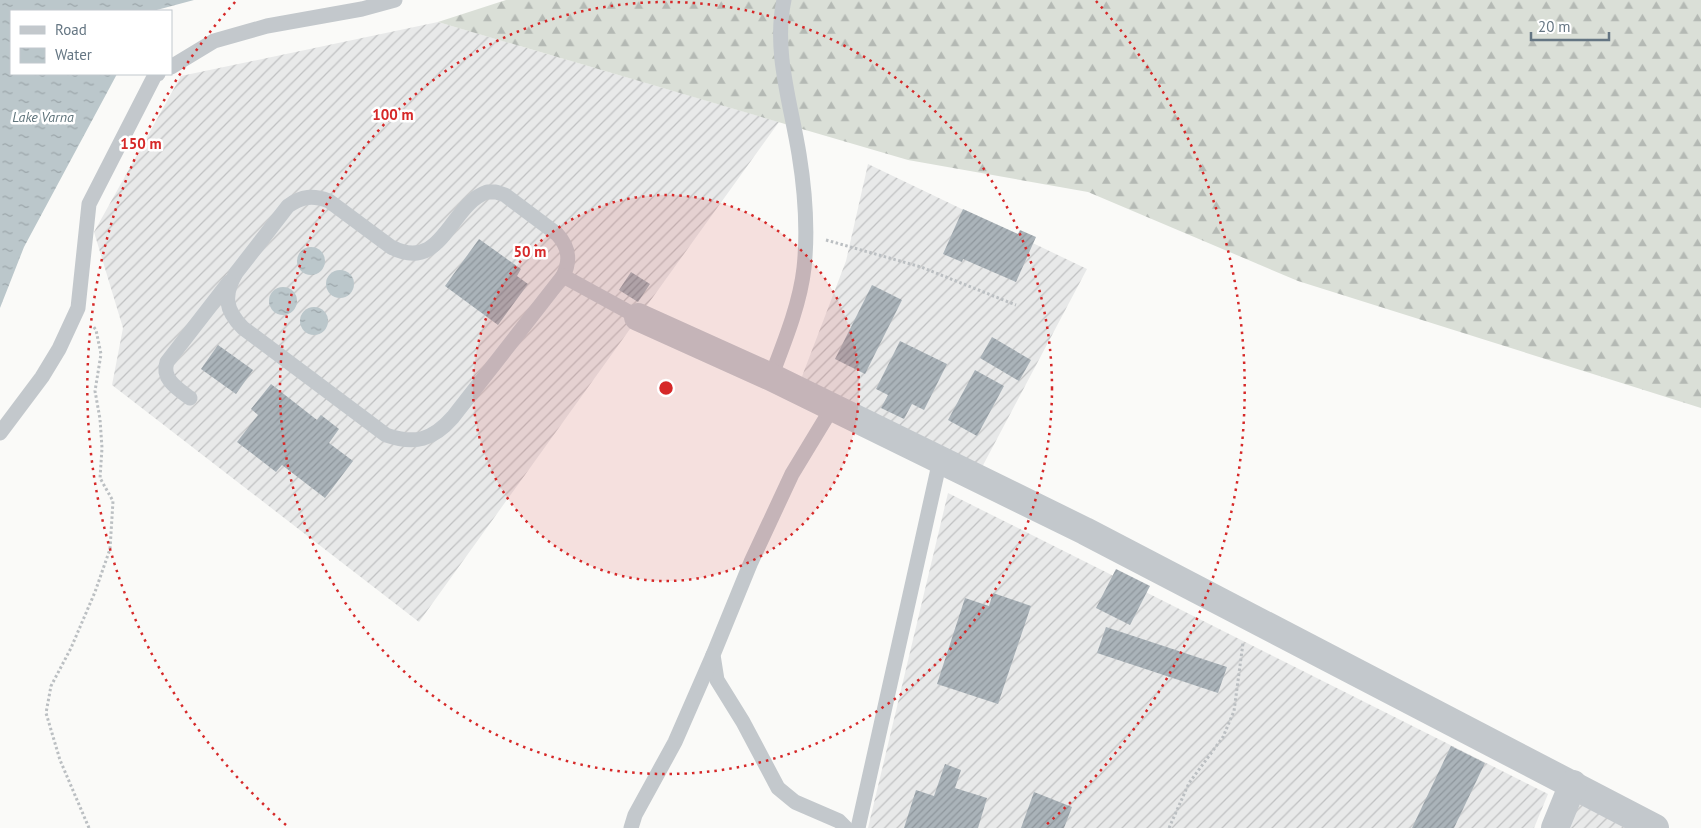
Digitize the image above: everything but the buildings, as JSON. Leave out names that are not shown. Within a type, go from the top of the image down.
[{"type":"street","points":[[638,318],[772,377],[1085,531],[1655,828]]},
{"type":"street","points":[[1556,828],[1573,784]]},
{"type":"lane","points":[[172,66],[214,41],[267,26],[362,9],[396,0]]},
{"type":"lane","points":[[772,377],[792,322],[804,270],[806,237],[799,155],[782,61],[781,13],[784,0]]},
{"type":"lane","points":[[0,432],[42,377],[60,349],[78,308],[89,204],[156,75]]},
{"type":"lane","points":[[190,398],[169,380],[165,371],[167,362],[236,273],[288,206],[297,200],[318,197],[329,202],[391,247],[401,252],[411,253],[422,252],[432,248],[440,241],[472,200],[488,192],[496,192],[512,200],[557,234],[563,240],[569,258],[562,276],[443,428],[430,437],[415,440],[400,440],[386,434],[243,328],[234,319],[229,308],[227,296],[230,284],[236,273]]},
{"type":"lane","points":[[562,276],[638,318]]},
{"type":"lane","points":[[631,828],[675,742],[751,562],[792,474],[832,408]]},
{"type":"lane","points":[[858,828],[940,460]]},
{"type":"lane","points":[[713,655],[718,680],[778,788],[795,802],[839,821],[846,828]]},
{"type":"path","points":[[806,237],[830,240],[921,267],[1016,305]]},
{"type":"path","points":[[78,308],[96,330],[101,354],[95,391],[100,419],[102,448],[100,478],[113,501],[110,550],[95,592],[52,686],[46,713],[60,760],[89,828]]},
{"type":"path","points":[[1169,828],[1189,783],[1223,737],[1234,711],[1246,615]]},
{"type":"shaded area","points":[[438,22],[779,122],[419,622],[112,385],[123,328],[94,232],[181,76]]},
{"type":"shaded area","points":[[868,164],[1087,269],[981,469],[801,379],[846,261]]},
{"type":"shaded area","points":[[948,493],[1548,794],[1534,828],[868,828]]},
{"type":"shaded area","points":[[1580,799],[1632,828],[1569,828]]},
{"type":"green space","points":[[506,0],[1701,0],[1701,408],[1298,281],[1088,192],[908,160],[438,22]]},
{"type":"water","name":"Lake Varna","points":[[0,0],[194,0],[157,10],[10,10],[10,75],[116,75],[24,247],[0,308]]},
{"type":"water","points":[[311,247],[321,251],[325,261],[321,271],[311,275],[301,271],[297,261],[301,251]]},
{"type":"water","points":[[340,270],[350,274],[354,284],[350,294],[340,298],[330,294],[326,284],[330,274]]},
{"type":"water","points":[[283,287],[293,291],[297,301],[293,311],[283,315],[273,311],[269,301],[273,291]]},
{"type":"water","points":[[314,307],[324,311],[328,321],[324,331],[314,335],[304,331],[300,321],[304,311]]}]
